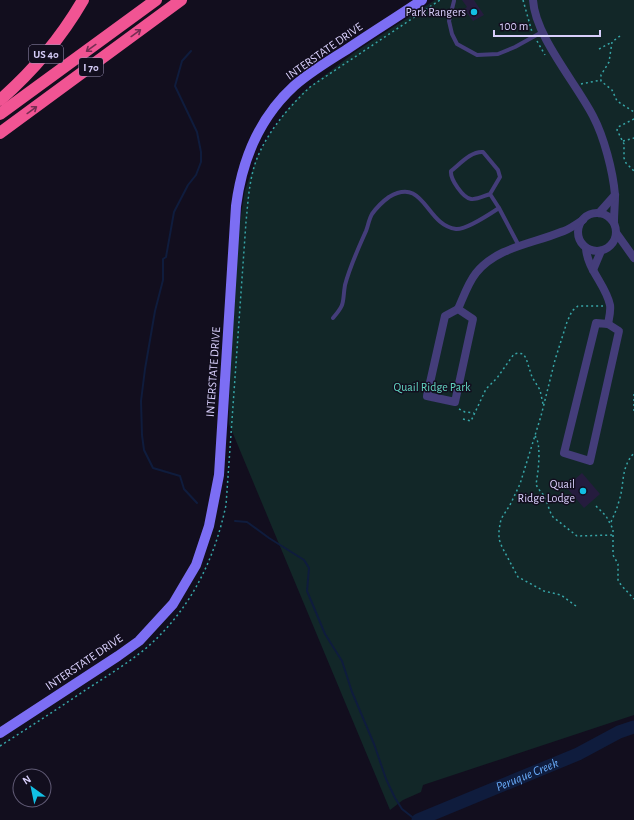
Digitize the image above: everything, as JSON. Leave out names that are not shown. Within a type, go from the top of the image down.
[{"type":"highway","name":"US 40","points":[[0,100],[35,66],[55,43],[72,20],[83,0]]},
{"type":"highway","name":"I 70","points":[[0,114],[156,0]]},
{"type":"highway","name":"I 70","points":[[0,133],[181,0]]},
{"type":"main road","name":"INTERSTATE DRIVE","points":[[0,733],[118,656],[139,640],[173,604],[190,576],[201,553],[209,526],[219,475],[236,206],[240,182],[250,147],[268,116],[293,87],[314,71],[422,0]]},
{"type":"street","points":[[533,0],[536,16],[542,32],[593,116],[601,133],[612,176],[615,196],[614,222],[617,234],[634,258]]},
{"type":"street","points":[[608,324],[611,306],[593,270],[586,248],[579,238],[578,232],[579,225],[587,215],[599,212],[615,196]]},
{"type":"street","points":[[599,212],[610,217],[614,222]]},
{"type":"street","points":[[458,309],[473,319],[455,402],[427,396],[445,316],[458,309],[475,274],[496,256],[519,246],[563,232],[583,220]]},
{"type":"street","points":[[563,232],[579,238]]},
{"type":"street","points":[[586,248],[601,251],[611,246],[617,234]]},
{"type":"street","points":[[611,246],[626,248]]},
{"type":"street","points":[[593,270],[601,251]]},
{"type":"street","points":[[596,323],[608,324],[619,331],[590,461],[564,454],[596,323]]},
{"type":"lane","points":[[454,0],[449,21],[452,34],[457,44],[477,55],[498,54],[515,47],[542,32]]},
{"type":"lane","points":[[478,152],[484,152],[498,170],[500,177],[490,194],[469,199],[464,195],[452,179],[451,171],[472,155],[478,152]]},
{"type":"lane","points":[[333,318],[341,309],[344,299],[345,286],[359,244],[372,215],[381,202],[395,194],[408,191],[417,195],[436,219],[457,229],[474,224],[499,208]]},
{"type":"lane","points":[[490,194],[519,246]]},
{"type":"path","points":[[599,49],[620,36]]},
{"type":"path","points":[[612,42],[609,62],[601,75],[601,81],[612,90],[617,101],[634,112]]},
{"type":"path","points":[[634,120],[618,127],[617,130],[623,140],[624,158],[626,163],[634,171]]},
{"type":"path","points":[[623,140],[634,138]]},
{"type":"path","points":[[576,606],[561,595],[544,591],[518,578],[499,539],[500,520],[510,505],[520,484],[544,406],[555,360],[572,311],[578,306],[583,305],[611,306]]},
{"type":"path","points":[[463,419],[471,421],[486,389],[501,373],[514,354],[518,353],[522,354],[526,358],[532,377],[540,390],[544,406]]},
{"type":"path","points":[[634,394],[634,411]]},
{"type":"path","points":[[455,402],[459,409],[474,413]]},
{"type":"path","points":[[535,436],[538,442],[539,450],[536,484],[546,498],[553,517],[577,536],[613,535]]},
{"type":"path","points":[[610,523],[620,500],[623,475],[627,462],[634,453]]},
{"type":"path","points":[[596,506],[606,516],[613,529],[613,555],[618,564],[618,580],[634,599]]},
{"type":"green space","name":"Quail Ridge Park","points":[[435,0],[634,0],[634,715],[423,785],[421,792],[403,800],[390,810],[229,424],[230,353],[238,234],[245,190],[257,157],[270,134],[286,111],[303,92],[355,52]]},
{"type":"building","name":"Park Rangers","points":[[462,0],[474,0],[484,15],[473,21],[464,9],[467,7]]},
{"type":"building","name":"Quail Ridge Lodge","points":[[582,473],[600,494],[584,508],[566,487]]},
{"type":"waterway","points":[[191,51],[182,61],[175,86],[197,132],[201,152],[201,162],[196,175],[188,185],[174,212],[166,257],[163,259],[163,280],[155,311],[141,401],[144,450],[153,468],[180,476],[184,489],[197,503]]},
{"type":"waterway","points":[[235,521],[247,522],[304,560],[309,568],[307,591],[325,634],[342,661],[352,692],[374,744],[386,779],[402,809],[416,820]]},
{"type":"waterway","name":"Peruque Creek","points":[[418,820],[578,754],[619,732],[634,727]]},
{"type":"place","name":"Park Rangers","points":[[474,12]]},
{"type":"place","name":"Quail Ridge Lodge","points":[[583,491]]}]
